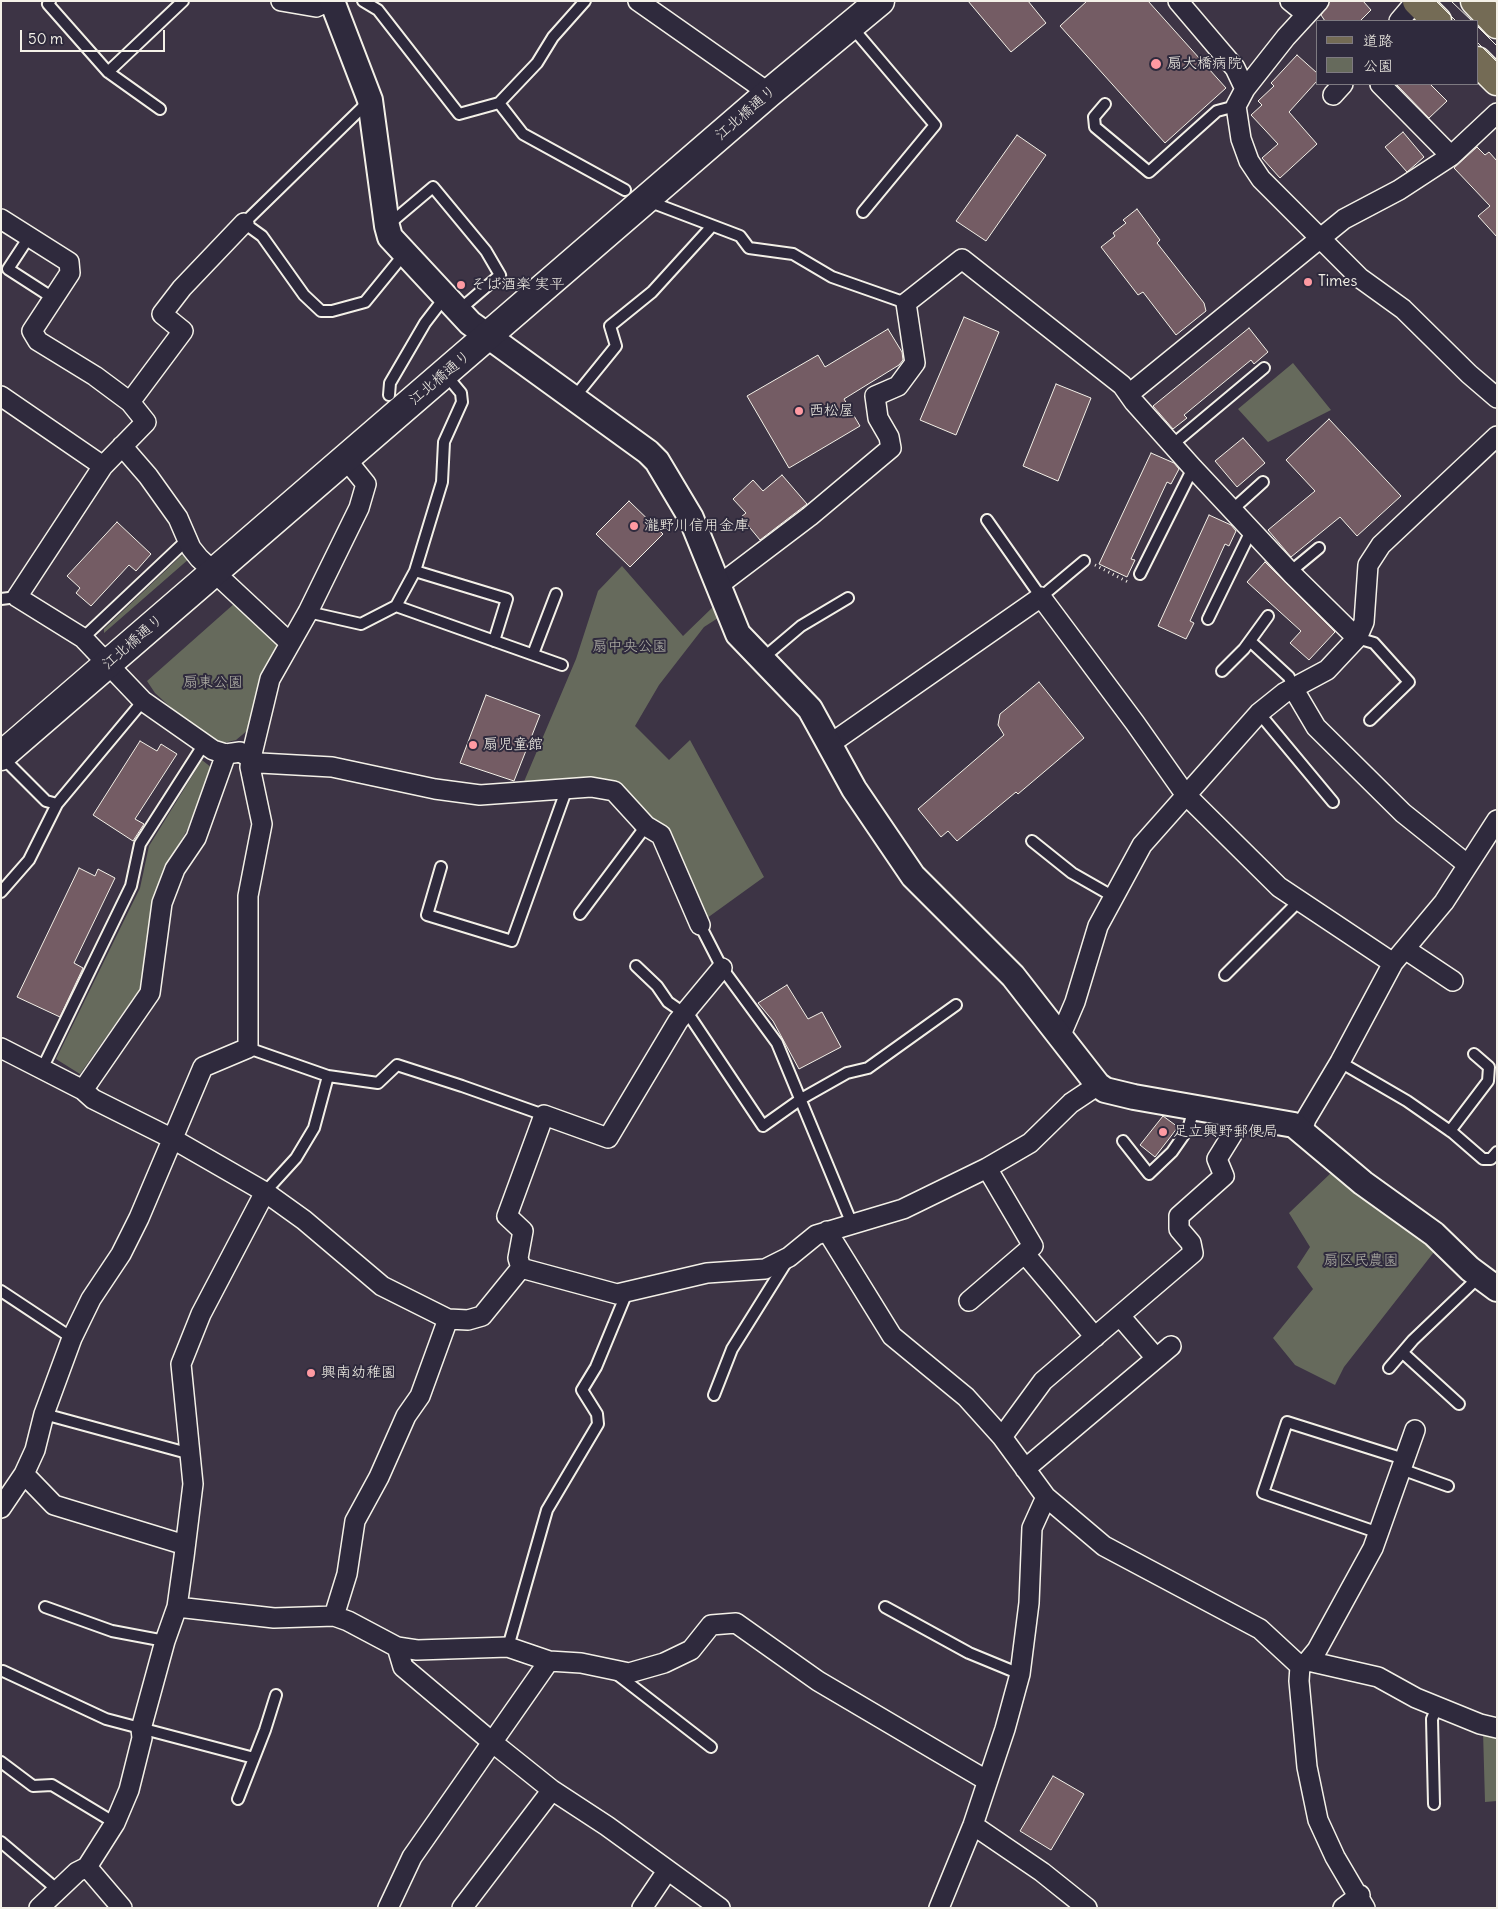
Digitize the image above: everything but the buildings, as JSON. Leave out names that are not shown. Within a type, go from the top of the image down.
[{"type":"main road","name":"江北橋通り","points":[[1,756],[213,571],[487,338],[636,195],[769,92],[880,1]]},
{"type":"main road","points":[[1417,1],[1436,20]]},
{"type":"main road","points":[[1475,1],[1497,24]]},
{"type":"main road","points":[[1478,62],[1497,81]]},
{"type":"street","points":[[281,1],[316,8],[330,1],[370,100],[387,226],[390,236],[452,304],[487,338],[648,452],[657,461],[691,518],[738,634],[810,709],[858,796],[913,876],[1013,976],[1098,1085],[1105,1090],[1194,1109],[1289,1124],[1302,1131],[1363,1183],[1434,1234],[1488,1282]]},
{"type":"street","points":[[638,1],[769,92]]},
{"type":"street","points":[[1178,1],[1235,68],[1245,89]]},
{"type":"street","points":[[1290,1],[1312,8],[1245,89],[1236,106],[1241,138],[1248,161],[1261,179],[1360,278],[1403,309],[1469,374],[1497,398]]},
{"type":"street","points":[[1400,20],[1417,1]]},
{"type":"street","points":[[1381,85],[1451,156]]},
{"type":"street","points":[[1129,394],[1344,219],[1400,190],[1451,156],[1497,113]]},
{"type":"street","points":[[1,219],[69,262],[70,273],[32,331],[38,341],[95,376],[130,402],[146,422],[103,466],[9,598],[83,638],[109,663],[143,701],[213,750],[226,754],[240,752],[260,763],[332,767],[435,789],[480,795],[591,787],[614,791],[646,826],[661,835],[700,925]]},
{"type":"street","points":[[130,402],[182,331],[162,314],[182,288],[244,223]]},
{"type":"street","points":[[719,585],[810,516],[892,448],[889,437],[878,418],[875,396],[898,386],[915,363],[906,303],[962,259],[1122,385],[1172,445],[1232,510],[1290,572],[1357,638]]},
{"type":"street","points":[[1,396],[103,466]]},
{"type":"street","points":[[1060,1037],[1075,1002],[1098,926],[1142,844],[1259,713],[1293,688],[1327,670],[1357,638],[1364,622],[1368,565],[1382,544],[1497,436]]},
{"type":"street","points":[[122,446],[148,476],[178,518],[187,540],[195,553],[290,643]]},
{"type":"street","points":[[2,1505],[24,1474],[35,1450],[44,1414],[72,1338],[90,1299],[121,1254],[139,1218],[203,1067],[248,1048],[248,896],[262,824],[250,767],[251,758],[270,679],[308,612],[360,508],[366,484],[345,458]]},
{"type":"street","points":[[830,744],[1041,597],[1185,794],[1279,887],[1399,956],[1453,981]]},
{"type":"street","points":[[1293,688],[1316,727],[1403,813],[1468,865]]},
{"type":"street","points":[[83,1090],[150,993],[162,904],[175,870],[196,838],[226,754]]},
{"type":"street","points":[[1302,1131],[1306,1119],[1399,956],[1444,902],[1497,820]]},
{"type":"street","points":[[521,1268],[518,1258],[523,1231],[507,1216],[544,1115],[608,1138],[684,1014],[722,968]]},
{"type":"street","points":[[1,1048],[83,1090],[93,1099],[173,1139],[266,1192],[304,1220],[382,1286],[448,1320],[468,1320],[482,1316],[521,1268]]},
{"type":"street","points":[[521,1268],[617,1294],[707,1273],[765,1269],[789,1257],[816,1235],[903,1209],[987,1168],[1030,1143],[1071,1103],[1098,1085]]},
{"type":"street","points":[[1002,1437],[1043,1381],[1193,1253],[1191,1243],[1179,1229],[1179,1216],[1224,1176],[1217,1159],[1244,1117]]},
{"type":"street","points":[[969,1301],[1033,1246],[987,1168]]},
{"type":"street","points":[[39,1908],[77,1872],[86,1866],[115,1823],[129,1790],[142,1738],[141,1729],[165,1641],[177,1607],[193,1484],[181,1364],[201,1314],[266,1192]]},
{"type":"street","points":[[827,1231],[892,1336],[966,1397],[1002,1437],[1046,1497],[1104,1546],[1260,1629],[1304,1664],[1378,1677],[1416,1698],[1497,1728]]},
{"type":"street","points":[[1025,1254],[1095,1337]]},
{"type":"street","points":[[1120,1316],[1156,1358]]},
{"type":"street","points":[[334,1616],[347,1574],[355,1521],[379,1477],[406,1416],[420,1396],[448,1320]]},
{"type":"street","points":[[1025,1469],[1171,1346]]},
{"type":"street","points":[[1342,1908],[1362,1901],[1335,1857],[1318,1820],[1307,1767],[1299,1681],[1304,1664],[1374,1548],[1415,1430]]},
{"type":"street","points":[[24,1474],[54,1505],[185,1545]]},
{"type":"street","points":[[939,1908],[973,1825],[986,1780],[1005,1729],[1020,1674],[1029,1603],[1032,1528],[1046,1497]]},
{"type":"street","points":[[177,1607],[274,1618],[334,1616],[348,1621],[397,1647],[416,1650],[508,1647],[549,1661],[629,1673],[664,1663],[691,1650],[711,1624],[736,1623],[818,1681],[986,1780]]},
{"type":"street","points":[[397,1647],[403,1668],[492,1742],[552,1790],[606,1826],[720,1908]]},
{"type":"street","points":[[388,1908],[412,1857],[549,1661]]},
{"type":"street","points":[[462,1908],[552,1790]]},
{"type":"street","points":[[973,1825],[1042,1872],[1087,1908]]},
{"type":"street","points":[[86,1866],[122,1908]]},
{"type":"street","points":[[642,1908],[667,1870]]},
{"type":"lane","points":[[50,1],[48,4],[108,72],[160,109]]},
{"type":"lane","points":[[108,72],[183,1]]},
{"type":"lane","points":[[363,1],[378,10],[459,114],[499,103],[537,62],[553,37],[585,1]]},
{"type":"lane","points":[[851,26],[935,125],[863,212]]},
{"type":"lane","points":[[370,100],[244,223],[262,236],[304,295],[321,310],[332,311],[365,302],[406,253]]},
{"type":"lane","points":[[499,103],[522,134],[636,195],[740,236],[749,248],[793,254],[832,277],[906,303]]},
{"type":"lane","points":[[1105,104],[1094,117],[1095,127],[1150,172],[1217,111],[1236,106]]},
{"type":"lane","points":[[387,226],[434,187],[486,251],[500,275],[425,323],[390,383],[389,395]]},
{"type":"lane","points":[[573,399],[616,346],[610,326],[652,292],[712,226]]},
{"type":"lane","points":[[29,237],[8,270],[53,298]]},
{"type":"lane","points":[[1172,445],[1264,368]]},
{"type":"lane","points":[[308,612],[361,624],[396,606],[414,571],[442,482],[444,442],[462,402],[461,393],[445,374]]},
{"type":"lane","points":[[1140,574],[1193,468]]},
{"type":"lane","points":[[1232,510],[1263,482]]},
{"type":"lane","points":[[987,520],[1041,597],[1084,561]]},
{"type":"lane","points":[[1208,619],[1251,530]]},
{"type":"lane","points":[[83,638],[187,540]]},
{"type":"lane","points":[[1290,572],[1319,548]]},
{"type":"lane","points":[[414,571],[506,600],[494,641]]},
{"type":"lane","points":[[533,654],[556,594]]},
{"type":"lane","points":[[762,659],[801,626],[848,598]]},
{"type":"lane","points":[[396,606],[562,665]]},
{"type":"lane","points":[[1222,671],[1250,641],[1268,616]]},
{"type":"lane","points":[[1357,638],[1374,643],[1409,682],[1370,720]]},
{"type":"lane","points":[[1250,641],[1289,677],[1293,688]]},
{"type":"lane","points":[[1,892],[29,860],[57,804],[143,701]]},
{"type":"lane","points":[[1259,713],[1333,802]]},
{"type":"lane","points":[[42,1069],[131,886],[140,844],[204,744]]},
{"type":"lane","points":[[1,756],[46,801],[57,804]]},
{"type":"lane","points":[[441,866],[428,915],[512,941],[567,788]]},
{"type":"lane","points":[[580,914],[646,826]]},
{"type":"lane","points":[[1032,841],[1072,872],[1114,896]]},
{"type":"lane","points":[[1225,975],[1300,900]]},
{"type":"lane","points":[[700,925],[722,968],[777,1043],[852,1224]]},
{"type":"lane","points":[[636,966],[657,986],[668,1002],[691,1018],[763,1126],[800,1099],[847,1073],[868,1068],[956,1005]]},
{"type":"lane","points":[[248,1048],[328,1076],[378,1083],[396,1065],[544,1115]]},
{"type":"lane","points":[[1450,1131],[1488,1082],[1489,1068],[1474,1054]]},
{"type":"lane","points":[[1340,1062],[1407,1101],[1450,1131],[1483,1159],[1491,1159],[1497,1152]]},
{"type":"lane","points":[[266,1192],[296,1158],[314,1128],[328,1076]]},
{"type":"lane","points":[[1123,1142],[1150,1174],[1172,1152],[1188,1129],[1194,1109]]},
{"type":"lane","points":[[714,1395],[732,1349],[789,1257]]},
{"type":"lane","points":[[1389,1368],[1403,1353],[1488,1282]]},
{"type":"lane","points":[[1,1291],[72,1338]]},
{"type":"lane","points":[[508,1647],[548,1510],[598,1424],[597,1414],[582,1390],[596,1367],[627,1292]]},
{"type":"lane","points":[[1403,1353],[1459,1404]]},
{"type":"lane","points":[[44,1414],[191,1454]]},
{"type":"lane","points":[[1379,1533],[1262,1493],[1287,1422],[1403,1464],[1448,1486]]},
{"type":"lane","points":[[45,1607],[112,1631],[165,1641]]},
{"type":"lane","points":[[884,1607],[969,1653],[1020,1674]]},
{"type":"lane","points":[[612,1669],[711,1747]]},
{"type":"lane","points":[[3,1670],[106,1719],[254,1758]]},
{"type":"lane","points":[[238,1799],[276,1695]]},
{"type":"lane","points":[[1434,1804],[1432,1720],[1437,1706]]},
{"type":"lane","points":[[1,1762],[33,1786],[52,1785],[115,1823]]},
{"type":"lane","points":[[1,1842],[59,1891]]},
{"type":"path","points":[[1084,561],[1086,560],[1135,585],[1140,574]]},
{"type":"green space","points":[[1293,363],[1331,410],[1268,442],[1238,409]]},
{"type":"green space","points":[[182,555],[190,558],[104,633],[104,629]]},
{"type":"green space","name":"扇中央公園","points":[[622,566],[683,636],[714,606],[718,618],[704,627],[659,685],[635,726],[669,760],[690,740],[764,877],[703,921],[649,819],[616,785],[523,784],[576,659],[598,591]]},
{"type":"green space","name":"扇東公園","points":[[235,603],[278,644],[262,673],[248,730],[236,740],[219,744],[179,715],[155,693],[147,681]]},
{"type":"green space","points":[[202,760],[212,768],[187,830],[163,872],[154,904],[140,989],[80,1074],[56,1059],[140,888],[149,846]]},
{"type":"green space","name":"扇区民農園","points":[[1332,1172],[1419,1238],[1434,1252],[1344,1367],[1335,1385],[1295,1365],[1273,1338],[1313,1289],[1297,1267],[1310,1247],[1289,1213]]},
{"type":"green space","points":[[1483,1731],[1497,1735],[1497,1801],[1485,1802]]},
{"type":"tram line","points":[[1436,1],[1455,20]]},
{"type":"tram line","points":[[1451,1],[1471,20]]},
{"type":"tram line","points":[[1478,27],[1497,46]]},
{"type":"tram line","points":[[1478,43],[1497,62]]},
{"type":"place","name":"扇大橋病院","points":[[1156,64]]},
{"type":"place","name":"Times","points":[[1308,282]]},
{"type":"place","name":"そば酒楽 実平","points":[[461,285]]},
{"type":"place","name":"西松屋","points":[[799,411]]},
{"type":"place","name":"瀧野川信用金庫","points":[[634,526]]},
{"type":"place","name":"扇児童館","points":[[473,745]]},
{"type":"place","name":"足立興野郵便局","points":[[1163,1132]]},
{"type":"place","name":"興南幼稚園","points":[[311,1373]]}]
